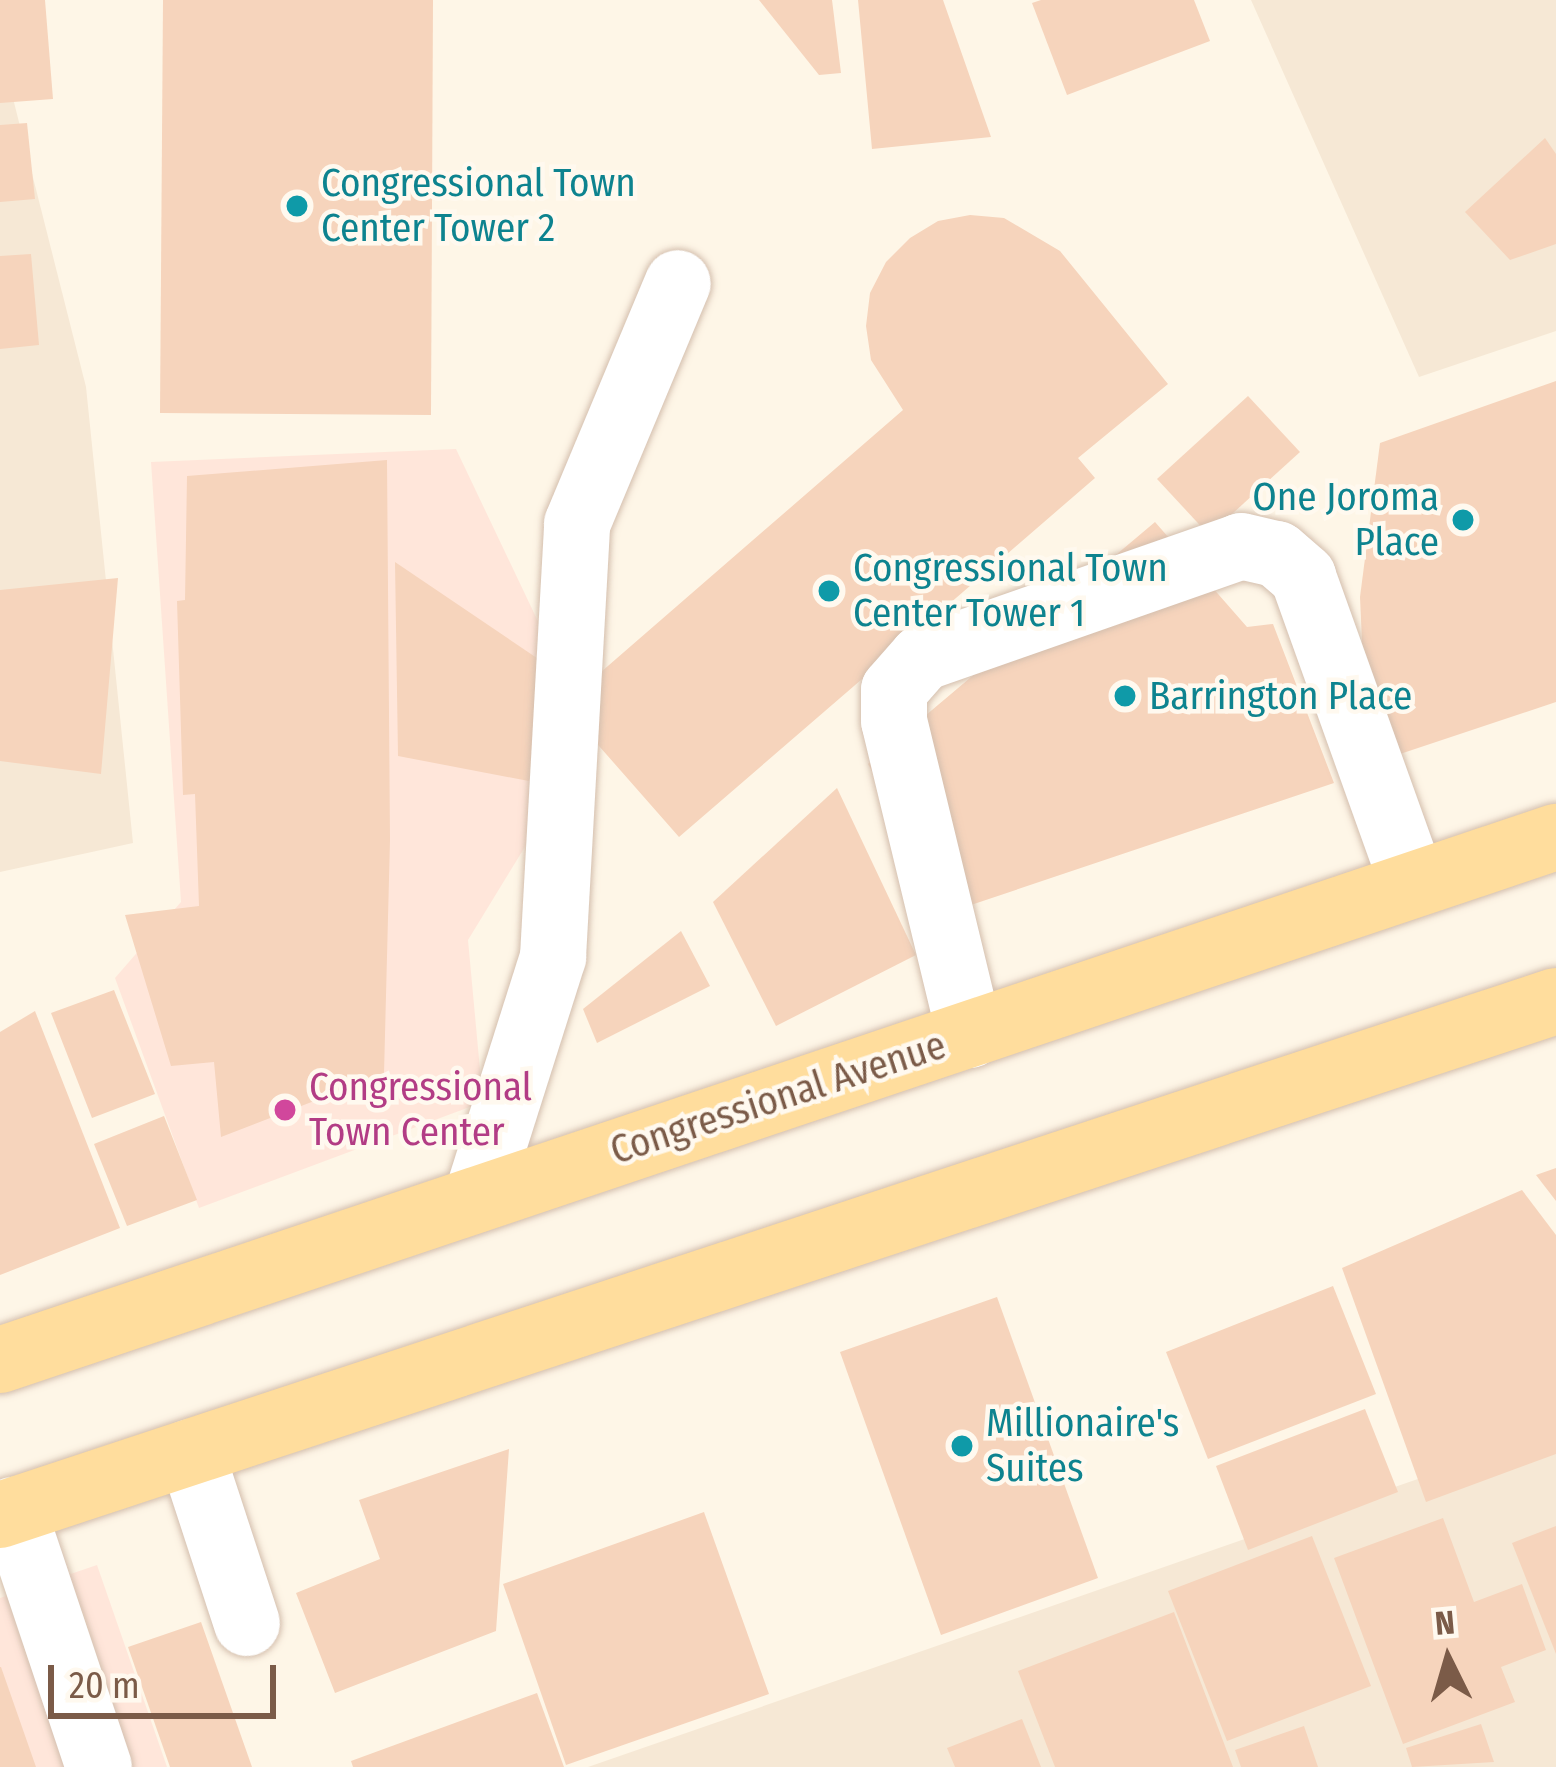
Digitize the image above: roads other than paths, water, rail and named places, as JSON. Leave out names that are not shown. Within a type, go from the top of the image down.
[{"type":"main road","name":"Congressional Avenue","points":[[0,1360],[1556,837]]},
{"type":"main road","points":[[7,1513],[1556,1001]]},
{"type":"street","points":[[477,1197],[554,957],[577,524],[678,283]]},
{"type":"street","points":[[970,1035],[894,721],[894,690],[922,658],[1241,546],[1276,554],[1303,577],[1412,882]]},
{"type":"street","points":[[191,1452],[247,1623]]},
{"type":"street","points":[[7,1513],[99,1767]]},
{"type":"place","name":"Congressional Town Center Tower 2","points":[[297,206]]},
{"type":"place","name":"One Joroma Place","points":[[1463,520]]},
{"type":"place","name":"Congressional Town Center Tower 1","points":[[829,591]]},
{"type":"place","name":"Barrington Place","points":[[1125,696]]},
{"type":"place","name":"Congressional Town Center","points":[[285,1110]]},
{"type":"place","name":"Millionaire's Suites","points":[[962,1446]]}]
